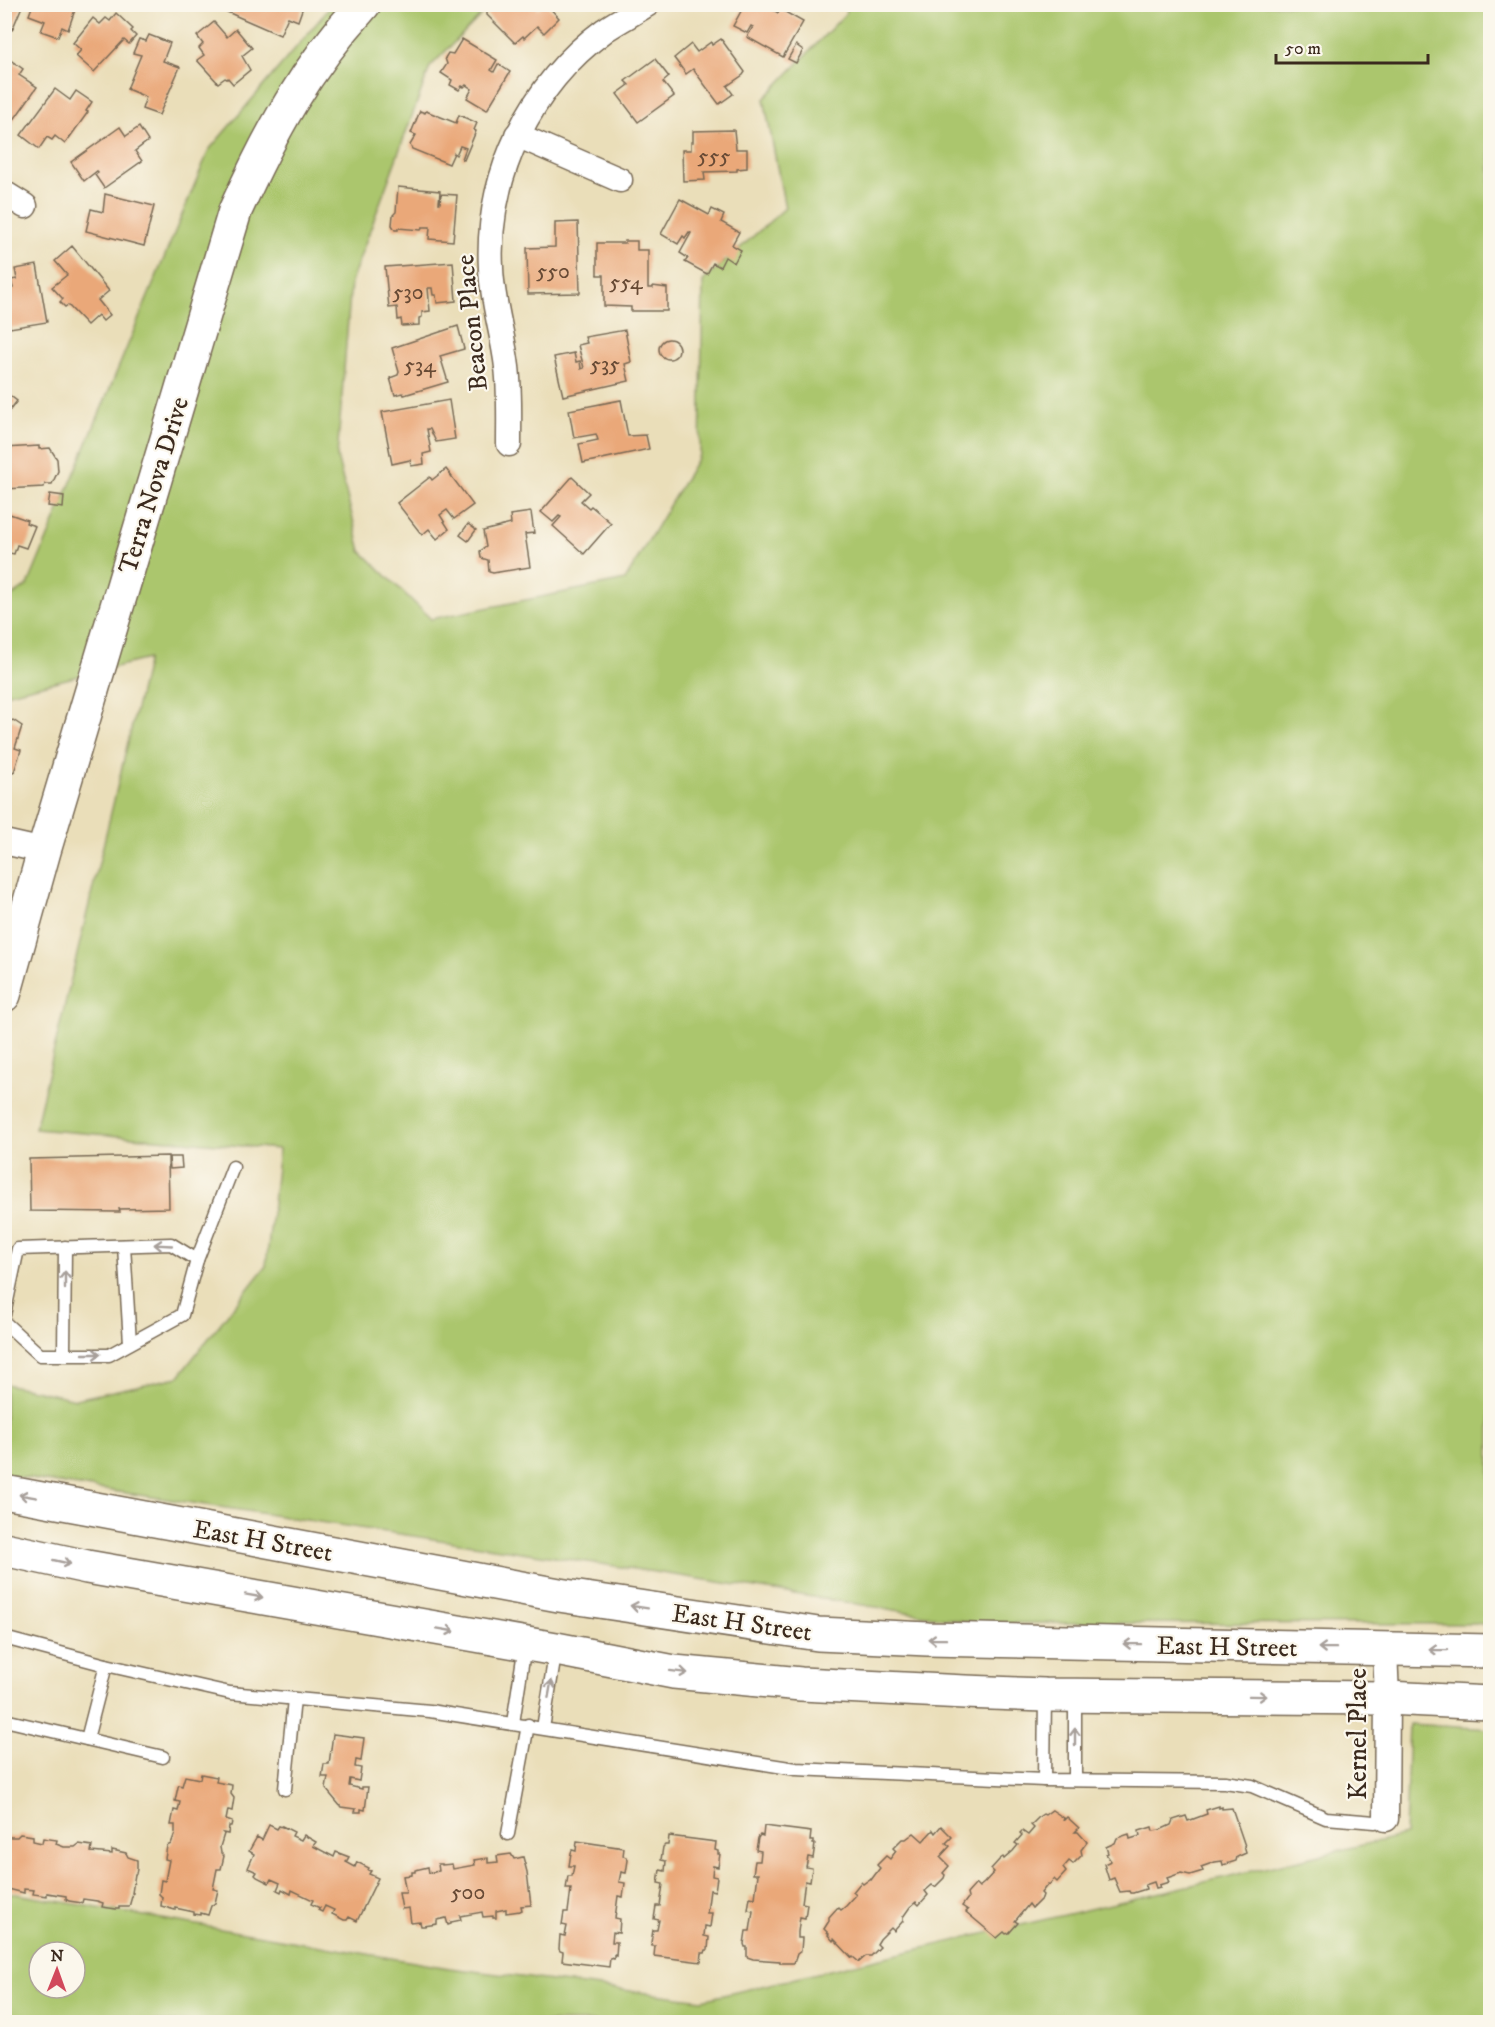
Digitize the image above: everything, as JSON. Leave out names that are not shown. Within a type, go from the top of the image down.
[{"type":"main road","name":"Terra Nova Drive","points":[[4,995],[44,851],[235,211],[264,148],[296,93],[319,58],[364,4]]},
{"type":"main road","name":"East H Street","points":[[4,1492],[559,1595],[818,1634],[927,1639],[1491,1651]]},
{"type":"main road","name":"East H Street","points":[[4,1549],[87,1567],[674,1672],[801,1684],[1060,1695],[1387,1698],[1491,1703]]},
{"type":"street","name":"Beacon Place","points":[[509,444],[507,367],[493,293],[490,245],[493,208],[501,176],[517,135],[546,89],[578,53],[604,31],[648,4]]},
{"type":"street","points":[[517,135],[620,180]]},
{"type":"street","points":[[4,193],[25,206]]},
{"type":"street","points":[[4,842],[44,851]]},
{"type":"street","name":"Kernel Place","points":[[1385,1649],[1386,1819]]},
{"type":"lane","points":[[4,1322],[40,1355],[110,1354],[182,1315],[197,1260],[233,1167]]},
{"type":"lane","points":[[4,1315],[18,1249],[171,1244],[197,1260]]},
{"type":"lane","points":[[124,1246],[129,1344]]},
{"type":"lane","points":[[64,1354],[65,1247]]},
{"type":"lane","points":[[4,1638],[106,1665],[230,1693],[430,1711],[796,1769],[1044,1780],[1225,1782],[1252,1786],[1326,1818],[1375,1822],[1386,1819]]},
{"type":"lane","points":[[513,1723],[541,1647]]},
{"type":"lane","points":[[541,1647],[543,1728]]},
{"type":"lane","points":[[87,1739],[106,1665]]},
{"type":"lane","points":[[1044,1780],[1060,1695]]},
{"type":"lane","points":[[1060,1695],[1076,1780]]},
{"type":"lane","points":[[285,1789],[294,1699]]},
{"type":"lane","points":[[9,1721],[162,1757]]},
{"type":"lane","points":[[508,1834],[528,1725]]},
{"type":"green space","points":[[332,5],[491,5],[430,67],[351,282],[337,457],[361,551],[431,619],[625,580],[700,454],[703,281],[785,208],[764,99],[846,13],[846,5],[1490,5],[1490,1624],[976,1623],[681,1576],[5,1475],[5,1384],[76,1399],[178,1377],[266,1266],[279,1149],[35,1129],[148,659],[5,694],[4,602],[28,585],[209,150]]},
{"type":"green space","points":[[1409,1724],[1490,1729],[1490,2022],[5,2022],[4,1892],[449,1968],[702,2000],[1405,1835]]},
{"type":"building","points":[[4,4],[23,4],[12,30],[4,27]]},
{"type":"building","points":[[33,4],[77,4],[68,30],[62,27],[58,37],[41,31],[45,21],[29,15]]},
{"type":"building","points":[[228,4],[304,4],[298,21],[288,17],[280,35],[225,11]]},
{"type":"building","points":[[533,4],[538,9],[546,4],[559,18],[544,33],[537,26],[515,43],[487,15],[487,11],[493,5]]},
{"type":"building","points":[[745,4],[771,4],[770,8],[778,13],[780,9],[803,22],[783,57],[747,37],[753,27],[751,26],[747,33],[733,26]]},
{"type":"building","points":[[116,13],[133,29],[131,31],[136,36],[129,44],[124,40],[94,72],[76,56],[81,50],[73,43],[93,18],[100,24],[106,18],[110,21]]},
{"type":"building","points":[[214,22],[227,37],[236,29],[252,48],[242,56],[250,70],[233,84],[228,78],[218,83],[197,60],[204,55],[199,48],[203,44],[197,36]]},
{"type":"building","points":[[149,35],[170,43],[163,61],[180,67],[159,115],[142,109],[146,97],[127,89],[141,55],[133,53],[139,39],[146,41]]},
{"type":"building","points":[[462,39],[497,60],[491,70],[494,72],[498,64],[510,72],[487,110],[467,98],[472,89],[466,85],[459,90],[450,85],[452,80],[441,73],[447,64],[445,58],[448,53],[453,54]]},
{"type":"building","points":[[721,39],[745,72],[727,86],[733,94],[719,104],[693,69],[686,74],[674,58],[691,44],[697,52],[711,42],[712,45]]},
{"type":"building","points":[[796,45],[803,50],[796,63],[788,59]]},
{"type":"building","points":[[9,59],[23,69],[19,75],[37,87],[4,134],[4,65]]},
{"type":"building","points":[[655,59],[669,77],[663,82],[674,96],[638,122],[617,94],[629,85],[625,81]]},
{"type":"building","points":[[55,89],[70,100],[76,91],[92,102],[86,111],[88,112],[65,144],[55,136],[52,140],[47,137],[39,149],[21,135]]},
{"type":"building","points":[[420,111],[425,113],[426,111],[456,123],[459,115],[477,123],[464,160],[462,159],[466,148],[460,146],[449,164],[412,149],[410,145],[416,135],[411,133]]},
{"type":"building","points":[[120,127],[126,136],[139,127],[148,141],[135,151],[142,161],[104,188],[95,175],[97,171],[84,181],[71,162]]},
{"type":"building","points":[[734,130],[736,149],[747,149],[747,168],[737,169],[737,171],[704,172],[705,180],[683,181],[682,150],[691,150],[693,131]]},
{"type":"building","points":[[398,187],[440,191],[439,203],[441,194],[457,195],[453,241],[429,239],[430,227],[422,227],[421,230],[398,228],[395,230],[392,225],[393,215],[396,212]]},
{"type":"building","points":[[105,194],[154,206],[144,246],[86,231],[91,209],[103,212]]},
{"type":"building","points":[[680,199],[709,215],[712,209],[724,215],[721,222],[739,232],[732,245],[741,250],[734,263],[725,257],[720,267],[713,263],[707,274],[685,262],[688,258],[680,253],[691,233],[689,232],[685,238],[683,236],[678,244],[661,234]]},
{"type":"building","points":[[578,222],[580,293],[528,294],[527,248],[555,247],[555,223]]},
{"type":"building","points":[[625,241],[637,241],[637,250],[648,250],[648,288],[653,288],[653,286],[667,288],[667,311],[631,311],[631,307],[604,306],[604,275],[597,275],[597,243],[625,243]]},
{"type":"building","points":[[72,246],[109,291],[98,300],[110,315],[103,321],[98,315],[87,325],[68,305],[65,307],[60,302],[63,299],[52,287],[67,275],[55,261]]},
{"type":"building","points":[[453,262],[456,301],[437,303],[432,288],[428,288],[430,311],[422,312],[419,325],[402,326],[401,319],[398,320],[397,307],[389,308],[385,267]]},
{"type":"building","points":[[37,265],[47,322],[10,328],[4,290],[13,288],[11,280],[17,279],[15,269]]},
{"type":"building","points":[[458,326],[464,349],[440,356],[448,382],[404,395],[403,393],[395,395],[390,378],[398,375],[399,372],[392,348]]},
{"type":"building","points":[[625,330],[631,362],[625,364],[629,381],[563,396],[554,357],[574,353],[576,362],[580,361],[581,369],[584,368],[578,345],[587,343],[585,337]]},
{"type":"building","points":[[669,339],[676,342],[679,349],[676,356],[669,359],[662,356],[659,349],[662,342]]},
{"type":"building","points":[[4,391],[17,401],[4,418]]},
{"type":"building","points":[[449,400],[455,439],[436,442],[430,429],[427,429],[431,452],[423,454],[424,464],[411,466],[410,460],[392,464],[382,412]]},
{"type":"building","points":[[621,400],[628,436],[646,435],[649,449],[583,463],[579,444],[598,440],[596,434],[574,438],[569,410]]},
{"type":"building","points":[[39,446],[39,449],[50,448],[57,459],[58,471],[52,484],[45,484],[44,487],[4,489],[4,448]]},
{"type":"building","points":[[446,469],[473,505],[454,519],[447,510],[440,515],[449,529],[437,539],[429,529],[422,535],[397,503],[430,477],[432,480]]},
{"type":"building","points":[[572,477],[589,493],[581,501],[589,508],[591,506],[611,523],[584,554],[553,526],[561,517],[559,516],[553,522],[541,512]]},
{"type":"building","points":[[50,494],[64,496],[63,508],[48,506]]},
{"type":"building","points":[[4,512],[27,520],[26,523],[35,526],[26,548],[17,545],[14,554],[4,552]]},
{"type":"building","points":[[531,512],[534,533],[525,534],[530,567],[489,572],[488,560],[481,558],[480,551],[486,547],[483,531],[511,524],[510,515]]},
{"type":"building","points":[[468,524],[476,530],[468,541],[460,535]]},
{"type":"building","points":[[4,720],[9,722],[13,720],[22,726],[15,748],[21,750],[14,772],[10,771],[8,774],[4,773]]},
{"type":"building","points":[[168,1156],[169,1208],[119,1209],[120,1212],[30,1211],[29,1159]]},
{"type":"building","points":[[169,1157],[181,1157],[182,1168],[170,1169]]},
{"type":"building","points":[[333,1734],[364,1738],[361,1761],[356,1760],[355,1767],[361,1768],[359,1781],[350,1779],[349,1786],[362,1789],[362,1787],[368,1787],[365,1810],[361,1809],[361,1812],[341,1807],[326,1789],[328,1777],[322,1777],[324,1764],[329,1764]]},
{"type":"building","points":[[201,1774],[217,1777],[216,1782],[232,1785],[231,1794],[234,1798],[232,1811],[228,1810],[226,1820],[232,1822],[231,1826],[229,1826],[228,1834],[223,1833],[220,1847],[224,1856],[221,1869],[217,1869],[213,1889],[218,1890],[215,1903],[211,1906],[208,1915],[161,1906],[162,1897],[159,1894],[161,1880],[165,1881],[169,1860],[165,1859],[167,1846],[171,1844],[175,1833],[175,1825],[171,1825],[174,1810],[178,1811],[180,1802],[175,1801],[178,1787],[182,1786],[185,1776],[200,1779]]},
{"type":"building","points":[[1219,1806],[1222,1809],[1232,1808],[1245,1846],[1246,1853],[1237,1857],[1236,1861],[1223,1865],[1222,1861],[1215,1862],[1201,1867],[1203,1871],[1190,1875],[1181,1873],[1167,1878],[1169,1882],[1159,1885],[1160,1887],[1156,1888],[1154,1882],[1145,1885],[1146,1889],[1133,1893],[1120,1892],[1114,1878],[1109,1880],[1104,1864],[1111,1861],[1106,1854],[1108,1853],[1106,1847],[1115,1843],[1117,1838],[1129,1834],[1130,1839],[1140,1836],[1139,1831],[1152,1827],[1153,1831],[1160,1830],[1171,1825],[1173,1820],[1186,1816],[1188,1821],[1207,1814],[1206,1810]]},
{"type":"building","points":[[1052,1810],[1064,1818],[1063,1821],[1067,1817],[1079,1828],[1075,1832],[1078,1832],[1087,1842],[1081,1850],[1082,1855],[1073,1864],[1069,1861],[1063,1868],[1066,1872],[1057,1882],[1054,1879],[1048,1884],[1041,1893],[1042,1898],[1032,1908],[1029,1904],[1015,1921],[1018,1923],[1009,1933],[1004,1932],[997,1938],[966,1912],[968,1910],[962,1906],[968,1898],[967,1894],[976,1884],[979,1887],[984,1883],[994,1872],[991,1869],[1000,1859],[1003,1857],[1004,1859],[1013,1851],[1018,1845],[1015,1843],[1022,1835],[1020,1833],[1022,1831],[1028,1835],[1034,1828],[1031,1825],[1040,1816]]},
{"type":"building","points":[[269,1825],[277,1829],[282,1826],[294,1832],[292,1836],[301,1840],[304,1835],[316,1842],[313,1846],[334,1857],[336,1852],[349,1857],[346,1862],[355,1867],[357,1862],[369,1868],[368,1870],[371,1871],[369,1874],[378,1878],[357,1921],[349,1917],[344,1920],[332,1914],[334,1910],[325,1906],[322,1912],[318,1910],[320,1908],[311,1904],[313,1900],[292,1890],[291,1894],[282,1889],[281,1892],[277,1890],[280,1883],[271,1879],[269,1883],[257,1877],[255,1875],[257,1872],[248,1868],[254,1854],[249,1851],[257,1837],[262,1840]]},
{"type":"building","points":[[764,1826],[811,1832],[810,1841],[815,1844],[813,1858],[808,1857],[806,1867],[812,1868],[810,1882],[805,1881],[802,1903],[807,1904],[805,1918],[800,1917],[798,1932],[798,1938],[802,1938],[801,1951],[797,1954],[794,1963],[747,1957],[747,1947],[744,1944],[746,1931],[750,1931],[753,1911],[748,1910],[750,1897],[755,1898],[758,1874],[753,1874],[755,1861],[760,1861],[761,1851],[756,1850],[758,1838],[760,1835],[763,1836]]},
{"type":"building","points":[[941,1826],[952,1837],[946,1843],[950,1846],[940,1857],[949,1866],[943,1873],[944,1878],[935,1887],[932,1885],[925,1891],[928,1895],[919,1905],[916,1902],[910,1907],[903,1921],[894,1931],[891,1928],[880,1939],[877,1944],[880,1947],[871,1956],[866,1956],[859,1962],[852,1958],[834,1939],[833,1941],[824,1929],[829,1917],[838,1907],[841,1910],[846,1906],[856,1895],[853,1892],[861,1882],[863,1884],[871,1880],[880,1868],[877,1865],[886,1856],[890,1859],[896,1851],[893,1848],[902,1839],[914,1833],[923,1841],[933,1830],[935,1833]]},
{"type":"building","points":[[20,1834],[33,1836],[33,1841],[42,1843],[43,1838],[57,1840],[56,1844],[64,1847],[75,1847],[79,1844],[92,1846],[91,1852],[112,1854],[112,1850],[126,1853],[128,1857],[137,1860],[129,1907],[116,1909],[102,1907],[103,1903],[97,1901],[83,1899],[82,1903],[69,1901],[66,1896],[47,1893],[47,1896],[33,1894],[34,1890],[24,1889],[24,1893],[8,1889],[4,1886],[4,1844],[6,1844],[7,1837],[17,1837]]},
{"type":"building","points":[[669,1836],[716,1842],[715,1850],[720,1854],[718,1867],[713,1866],[712,1876],[717,1877],[715,1891],[710,1890],[707,1913],[712,1913],[710,1927],[705,1926],[704,1936],[709,1937],[708,1950],[702,1953],[701,1962],[654,1956],[655,1946],[651,1943],[653,1930],[657,1930],[659,1920],[654,1919],[656,1906],[660,1906],[663,1884],[658,1883],[660,1870],[665,1871],[666,1861],[661,1860],[663,1847],[668,1845]]},
{"type":"building","points":[[577,1841],[624,1848],[623,1856],[628,1860],[626,1873],[621,1872],[619,1882],[625,1883],[623,1897],[618,1896],[615,1918],[620,1919],[619,1933],[613,1932],[612,1942],[617,1942],[616,1956],[614,1955],[614,1959],[610,1958],[609,1967],[562,1961],[563,1952],[559,1949],[560,1935],[565,1936],[567,1926],[562,1925],[564,1912],[568,1912],[571,1889],[566,1889],[568,1876],[572,1876],[574,1866],[569,1866],[571,1853],[572,1850],[576,1851]]},
{"type":"building","points":[[511,1854],[514,1859],[523,1857],[527,1872],[531,1905],[521,1906],[522,1910],[506,1913],[506,1909],[496,1911],[496,1918],[483,1917],[482,1912],[460,1916],[461,1920],[448,1925],[446,1918],[437,1920],[437,1924],[421,1926],[420,1922],[411,1923],[409,1908],[402,1909],[399,1893],[406,1893],[403,1876],[412,1875],[415,1870],[428,1867],[429,1873],[439,1871],[438,1864],[452,1864],[453,1869],[475,1865],[474,1860],[488,1858],[488,1863],[498,1862],[497,1856]]}]
